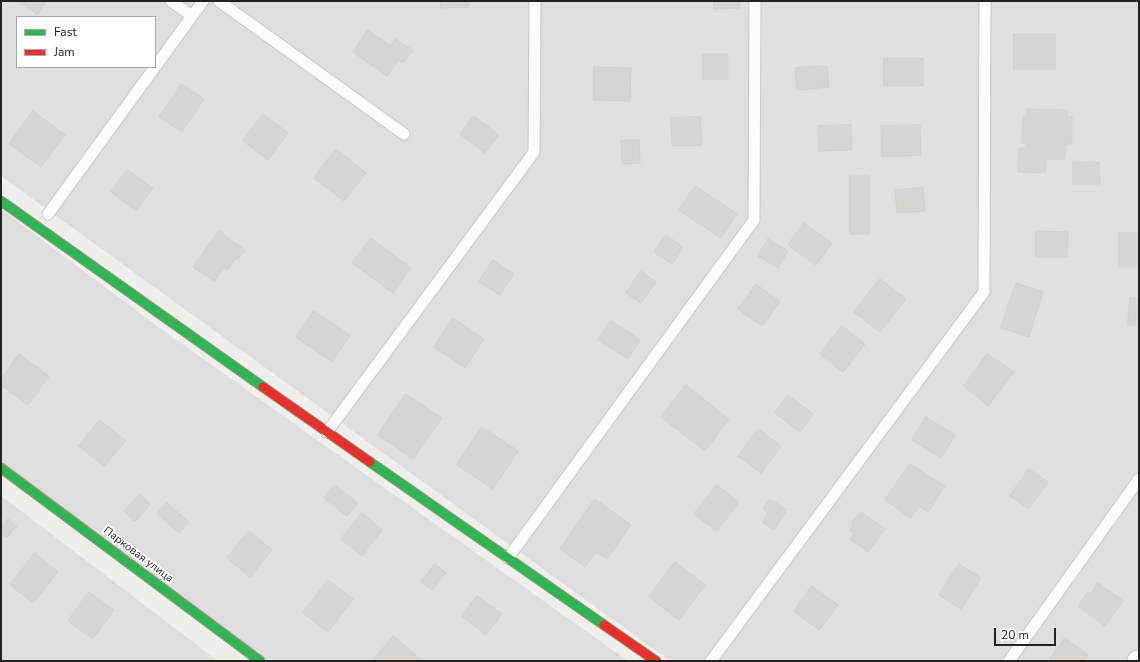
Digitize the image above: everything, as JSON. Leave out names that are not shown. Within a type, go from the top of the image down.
[{"type":"street","points":[[1,200],[175,326],[656,661]]},
{"type":"street","name":"Парковая улица","points":[[1,468],[260,661]]},
{"type":"lane","points":[[171,1],[192,16]]},
{"type":"lane","points":[[156,66],[203,1]]},
{"type":"lane","points":[[219,1],[404,134]]},
{"type":"lane","points":[[327,432],[534,152],[535,1]]},
{"type":"lane","points":[[508,558],[754,220],[755,1]]},
{"type":"lane","points":[[711,661],[984,292],[985,1]]},
{"type":"lane","points":[[48,214],[154,68]]},
{"type":"lane","points":[[1009,661],[1139,479]]},
{"type":"shaded area","points":[[1,1],[1139,1],[1139,661],[670,661],[1,176]]},
{"type":"shaded area","points":[[1,209],[161,329],[628,661],[267,661],[1,461]]},
{"type":"shaded area","points":[[1,496],[8,501],[218,661],[1,661]]},
{"type":"building","points":[[18,1],[46,1],[38,14]]},
{"type":"building","points":[[441,1],[469,1],[469,7],[441,8]]},
{"type":"building","points":[[714,1],[740,1],[740,8],[714,9]]},
{"type":"building","points":[[368,30],[390,46],[395,39],[413,50],[403,63],[398,60],[387,76],[353,52]]},
{"type":"building","points":[[1014,34],[1055,34],[1055,69],[1014,69]]},
{"type":"building","points":[[703,54],[728,54],[728,79],[703,79]]},
{"type":"building","points":[[884,58],[923,58],[923,86],[884,86]]},
{"type":"building","points":[[827,66],[829,87],[797,90],[795,68]]},
{"type":"building","points":[[594,67],[631,68],[630,101],[594,100]]},
{"type":"building","points":[[182,84],[204,99],[182,132],[159,117]]},
{"type":"building","points":[[1027,109],[1067,110],[1067,117],[1072,117],[1072,144],[1066,144],[1065,159],[1046,159],[1045,173],[1018,172],[1019,148],[1026,148],[1026,143],[1022,143],[1023,116],[1027,116]]},
{"type":"building","points":[[33,111],[65,135],[41,167],[9,144]]},
{"type":"building","points":[[263,114],[288,133],[268,160],[243,141]]},
{"type":"building","points":[[474,116],[499,135],[485,153],[460,134]]},
{"type":"building","points":[[700,117],[702,145],[672,146],[671,118]]},
{"type":"building","points":[[851,125],[852,150],[819,151],[818,126]]},
{"type":"building","points":[[920,125],[921,155],[882,157],[881,126]]},
{"type":"building","points":[[639,140],[640,163],[622,164],[621,141]]},
{"type":"building","points":[[336,149],[366,173],[344,201],[314,178]]},
{"type":"building","points":[[1099,162],[1100,184],[1073,184],[1073,163]]},
{"type":"building","points":[[127,170],[153,188],[136,211],[111,192]]},
{"type":"building","points":[[850,176],[869,176],[869,234],[850,234]]},
{"type":"building","points":[[695,186],[737,214],[721,238],[679,210]]},
{"type":"building","points":[[923,188],[925,211],[897,213],[895,190]]},
{"type":"building","points":[[804,223],[832,243],[816,265],[788,245]]},
{"type":"building","points":[[219,231],[245,250],[238,259],[236,258],[227,270],[224,268],[214,281],[193,267]]},
{"type":"building","points":[[1036,231],[1068,232],[1067,257],[1036,257]]},
{"type":"building","points":[[1119,233],[1139,233],[1139,267],[1119,267]]},
{"type":"building","points":[[666,235],[683,247],[672,264],[654,252]]},
{"type":"building","points":[[371,238],[411,268],[393,293],[352,263]]},
{"type":"building","points":[[768,239],[788,251],[778,268],[758,256]]},
{"type":"building","points":[[493,260],[514,274],[500,295],[479,282]]},
{"type":"building","points":[[641,271],[656,282],[641,303],[626,293]]},
{"type":"building","points":[[880,279],[906,299],[880,332],[854,312]]},
{"type":"building","points":[[1016,283],[1043,292],[1029,337],[1001,328]]},
{"type":"building","points":[[756,284],[780,302],[762,326],[738,309]]},
{"type":"building","points":[[1130,298],[1139,299],[1139,326],[1128,325]]},
{"type":"building","points":[[314,311],[350,335],[332,362],[296,337]]},
{"type":"building","points":[[453,318],[484,339],[465,368],[434,347]]},
{"type":"building","points":[[611,321],[640,340],[628,359],[598,340]]},
{"type":"building","points":[[842,326],[865,344],[843,372],[820,354]]},
{"type":"building","points":[[19,354],[49,376],[28,405],[1,385],[1,379]]},
{"type":"building","points":[[987,354],[1014,372],[988,406],[964,386]]},
{"type":"building","points":[[686,385],[729,419],[705,451],[661,417]]},
{"type":"building","points":[[406,394],[442,418],[413,459],[378,435]]},
{"type":"building","points":[[788,395],[813,414],[800,432],[775,413]]},
{"type":"building","points":[[926,417],[955,435],[941,458],[912,440]]},
{"type":"building","points":[[100,420],[126,441],[104,466],[79,446]]},
{"type":"building","points":[[482,427],[518,451],[493,489],[457,465]]},
{"type":"building","points":[[758,429],[781,446],[761,473],[738,456]]},
{"type":"building","points":[[910,464],[945,486],[928,512],[919,506],[911,518],[885,500]]},
{"type":"building","points":[[1029,469],[1048,482],[1029,509],[1010,496]]},
{"type":"building","points":[[334,485],[358,503],[347,516],[324,498]]},
{"type":"building","points":[[717,485],[739,502],[717,531],[694,514]]},
{"type":"building","points":[[140,495],[151,504],[135,521],[124,511]]},
{"type":"building","points":[[595,499],[631,525],[607,559],[596,552],[585,567],[560,549]]},
{"type":"building","points":[[770,499],[787,510],[774,530],[762,522],[768,513],[763,509]]},
{"type":"building","points":[[167,503],[189,522],[179,533],[157,514]]},
{"type":"building","points":[[861,512],[885,529],[868,552],[850,539],[854,533],[850,530],[853,526],[851,524]]},
{"type":"building","points":[[362,513],[382,530],[362,556],[341,539]]},
{"type":"building","points":[[8,519],[17,526],[7,537],[1,532],[1,529]]},
{"type":"building","points":[[249,531],[272,550],[250,577],[227,558]]},
{"type":"building","points":[[35,553],[58,572],[33,603],[10,585]]},
{"type":"building","points":[[675,562],[705,585],[679,620],[649,597]]},
{"type":"building","points":[[435,564],[446,573],[432,590],[421,582]]},
{"type":"building","points":[[959,564],[981,578],[961,609],[939,595]]},
{"type":"building","points":[[328,580],[353,599],[328,632],[303,613]]},
{"type":"building","points":[[1098,583],[1123,601],[1105,626],[1078,606],[1088,592],[1091,594]]},
{"type":"building","points":[[812,586],[838,605],[819,630],[794,611]]},
{"type":"building","points":[[89,592],[114,610],[93,639],[68,621]]},
{"type":"building","points":[[477,596],[502,614],[486,635],[462,616]]},
{"type":"building","points":[[393,636],[423,661],[373,661]]},
{"type":"building","points":[[1065,638],[1088,655],[1084,661],[1053,661],[1050,659]]},
{"type":"traffic: fast","points":[[1,201],[263,387]]},
{"type":"traffic: fast","points":[[370,462],[604,625]]},
{"type":"traffic: fast","points":[[1,468],[260,661]]},
{"type":"traffic: jam","points":[[263,387],[370,462]]},
{"type":"traffic: jam","points":[[604,625],[656,661]]}]
